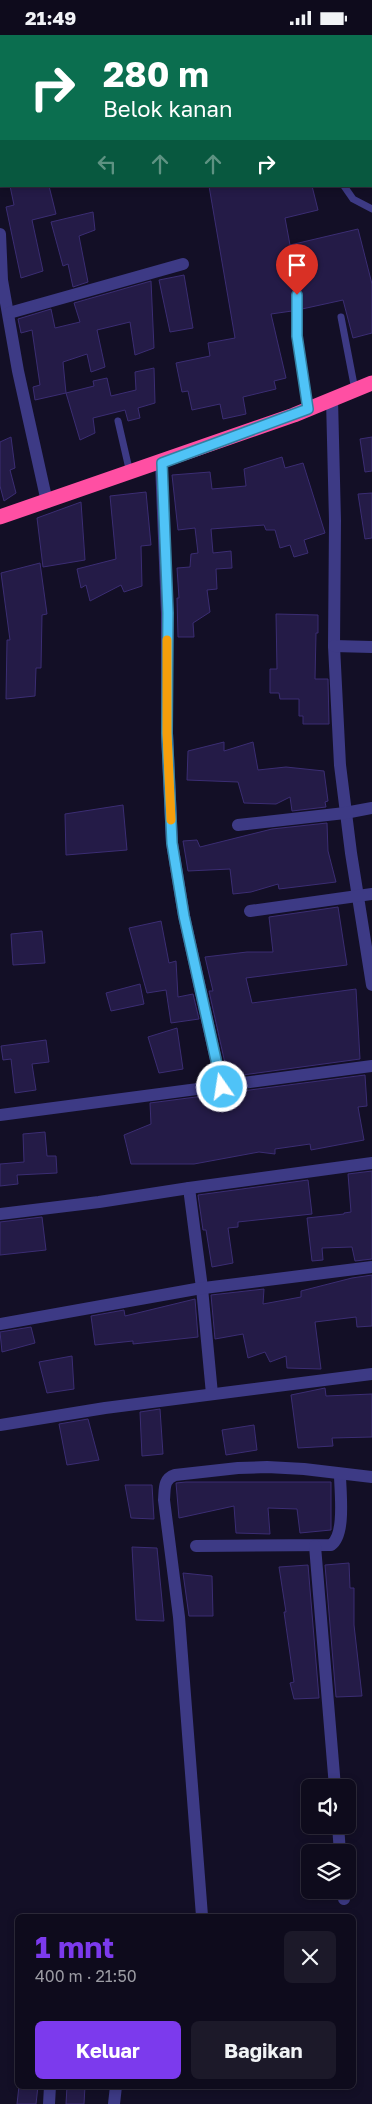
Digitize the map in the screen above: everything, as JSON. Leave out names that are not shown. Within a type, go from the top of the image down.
[{"type":"highway","points":[[0,517],[162,463],[308,409],[372,383]]},
{"type":"street","points":[[0,234],[1,267],[8,313],[18,371],[46,502]]},
{"type":"street","points":[[8,313],[183,264]]},
{"type":"street","points":[[332,399],[335,511],[334,646],[337,718],[345,813],[372,985]]},
{"type":"street","points":[[162,463],[168,613],[167,733],[172,843],[184,916],[222,1087]]},
{"type":"street","points":[[334,646],[372,647]]},
{"type":"street","points":[[238,825],[345,813],[372,808]]},
{"type":"street","points":[[250,911],[372,894]]},
{"type":"street","points":[[0,1115],[372,1066]]},
{"type":"street","points":[[0,1214],[99,1202],[372,1163]]},
{"type":"street","points":[[188,1188],[202,1289],[212,1394]]},
{"type":"street","points":[[0,1324],[202,1289],[372,1267]]},
{"type":"street","points":[[0,1425],[105,1408],[372,1374]]},
{"type":"street","points":[[202,1914],[178,1617],[164,1500],[166,1483],[174,1475],[238,1468],[304,1469],[372,1477]]},
{"type":"street","points":[[196,1546],[332,1545],[340,1535],[340,1474]]},
{"type":"street","points":[[315,1546],[334,1779]]},
{"type":"street","points":[[49,2104],[50,2089]]},
{"type":"street","points":[[114,2104],[116,2089]]},
{"type":"lane","points":[[345,187],[353,199],[372,209]]},
{"type":"lane","points":[[297,295],[297,336],[308,409]]},
{"type":"lane","points":[[341,317],[356,390]]},
{"type":"lane","points":[[118,421],[130,474]]},
{"type":"building","points":[[10,187],[49,187],[56,214],[32,220],[43,271],[21,278],[6,207],[14,205]]},
{"type":"building","points":[[209,187],[312,187],[318,210],[285,218],[290,245],[358,229],[372,284],[372,333],[353,338],[343,300],[302,309],[302,293],[297,290],[294,291],[292,295],[292,311],[271,314],[286,378],[274,381],[276,389],[243,397],[246,414],[223,419],[220,404],[192,410],[188,391],[182,392],[176,363],[210,356],[208,343],[235,338]]},
{"type":"building","points":[[93,212],[95,230],[79,236],[88,282],[73,287],[68,264],[63,266],[51,222]]},
{"type":"building","points":[[184,275],[193,328],[170,332],[159,280]]},
{"type":"building","points":[[151,281],[154,348],[135,355],[130,322],[97,330],[105,367],[91,372],[87,354],[63,362],[66,393],[35,400],[33,387],[40,385],[32,330],[21,333],[18,319],[51,309],[55,328],[80,322],[74,303]]},
{"type":"building","points":[[154,368],[155,403],[138,408],[140,418],[128,421],[125,410],[93,418],[95,433],[80,440],[66,393],[94,386],[93,381],[107,378],[111,396],[136,390],[135,372]]},
{"type":"building","points":[[11,437],[15,468],[10,470],[16,493],[4,501],[0,486],[0,442]]},
{"type":"building","points":[[372,437],[372,471],[365,472],[360,439]]},
{"type":"building","points":[[282,457],[285,468],[303,463],[325,533],[304,540],[308,553],[294,557],[290,545],[280,548],[275,530],[266,530],[264,525],[211,529],[213,553],[231,551],[232,568],[216,569],[217,589],[207,590],[210,612],[193,623],[194,637],[178,637],[177,598],[179,598],[177,568],[190,567],[191,554],[198,553],[195,528],[178,530],[172,475],[210,472],[212,489],[246,486],[244,469]]},
{"type":"building","points":[[146,492],[151,545],[141,546],[142,586],[124,592],[121,585],[90,601],[86,585],[81,588],[77,569],[116,559],[110,496]]},
{"type":"building","points":[[372,493],[372,538],[365,539],[358,494]]},
{"type":"building","points":[[81,502],[85,560],[43,567],[37,518]]},
{"type":"building","points":[[40,563],[47,614],[42,615],[41,668],[36,668],[35,696],[6,699],[7,640],[10,640],[1,573]]},
{"type":"building","points":[[276,614],[318,615],[315,679],[328,679],[329,724],[303,724],[303,716],[299,716],[299,699],[280,699],[279,693],[270,693],[270,669],[277,669]]},
{"type":"building","points":[[224,742],[224,751],[253,742],[258,770],[286,767],[324,771],[328,801],[325,802],[326,807],[292,811],[290,797],[276,804],[244,803],[238,782],[187,780],[188,751]]},
{"type":"building","points":[[123,805],[127,850],[66,855],[65,814]]},
{"type":"building","points":[[327,823],[328,851],[336,882],[279,889],[278,884],[251,892],[233,894],[230,869],[188,871],[183,841],[197,840],[200,847],[272,829]]},
{"type":"building","points":[[338,907],[347,965],[246,978],[252,1003],[356,989],[360,1059],[228,1077],[209,991],[213,991],[205,957],[247,952],[273,952],[269,917]]},
{"type":"building","points":[[161,921],[169,963],[176,961],[178,997],[193,994],[199,1019],[171,1023],[166,990],[147,993],[129,928]]},
{"type":"building","points":[[42,931],[45,963],[13,965],[11,934]]},
{"type":"building","points":[[140,984],[144,1004],[111,1011],[106,993]]},
{"type":"building","points":[[177,1028],[183,1069],[159,1073],[148,1037]]},
{"type":"building","points":[[46,1040],[49,1062],[32,1064],[36,1090],[15,1093],[11,1059],[3,1060],[1,1046]]},
{"type":"building","points":[[365,1075],[367,1106],[358,1107],[364,1140],[311,1150],[310,1144],[275,1149],[275,1154],[259,1152],[194,1164],[131,1164],[124,1135],[151,1124],[150,1103]]},
{"type":"building","points":[[45,1132],[47,1156],[56,1156],[57,1173],[17,1175],[18,1184],[0,1186],[0,1164],[24,1162],[23,1134]]},
{"type":"building","points":[[372,1171],[372,1259],[355,1261],[352,1247],[322,1248],[323,1260],[312,1261],[307,1218],[351,1212],[348,1174]]},
{"type":"building","points":[[308,1180],[312,1214],[238,1222],[238,1227],[228,1228],[233,1263],[212,1267],[206,1230],[203,1230],[198,1195]]},
{"type":"building","points":[[42,1217],[46,1250],[0,1255],[0,1222]]},
{"type":"building","points":[[372,1275],[372,1326],[357,1327],[356,1317],[315,1322],[321,1369],[287,1368],[286,1356],[270,1362],[265,1352],[248,1358],[243,1334],[215,1339],[211,1295],[264,1289],[263,1304],[301,1297],[301,1291]]},
{"type":"building","points":[[195,1299],[198,1337],[133,1344],[133,1341],[95,1345],[91,1316],[124,1310],[125,1316]]},
{"type":"building","points":[[31,1327],[35,1343],[2,1352],[0,1332]]},
{"type":"building","points":[[72,1356],[74,1389],[47,1393],[39,1362]]},
{"type":"building","points":[[325,1388],[326,1396],[372,1394],[372,1437],[332,1438],[333,1446],[298,1448],[291,1395]]},
{"type":"building","points":[[160,1409],[163,1454],[142,1456],[140,1412]]},
{"type":"building","points":[[88,1419],[99,1460],[67,1465],[59,1424]]},
{"type":"building","points":[[254,1425],[257,1450],[226,1455],[222,1430]]},
{"type":"building","points":[[331,1482],[331,1530],[300,1533],[297,1509],[268,1508],[270,1534],[236,1533],[234,1506],[179,1518],[176,1483]]},
{"type":"building","points":[[125,1485],[152,1485],[154,1519],[131,1518]]},
{"type":"building","points":[[132,1547],[157,1548],[164,1621],[136,1620]]},
{"type":"building","points":[[349,1563],[350,1588],[354,1588],[354,1625],[362,1696],[336,1697],[325,1565]]},
{"type":"building","points":[[308,1565],[319,1698],[294,1699],[290,1683],[294,1682],[279,1567]]},
{"type":"building","points":[[183,1573],[212,1576],[213,1616],[189,1616]]},
{"type":"building","points":[[19,2089],[38,2089],[36,2104],[17,2104]]},
{"type":"building","points":[[67,2089],[85,2089],[84,2104],[66,2104]]},
{"type":"slow traffic","points":[[167,640],[167,733],[171,820]]},
{"type":"route","points":[[222,1087],[184,916],[172,843],[167,733],[168,613],[162,463],[308,409],[297,336],[297,295]]}]
